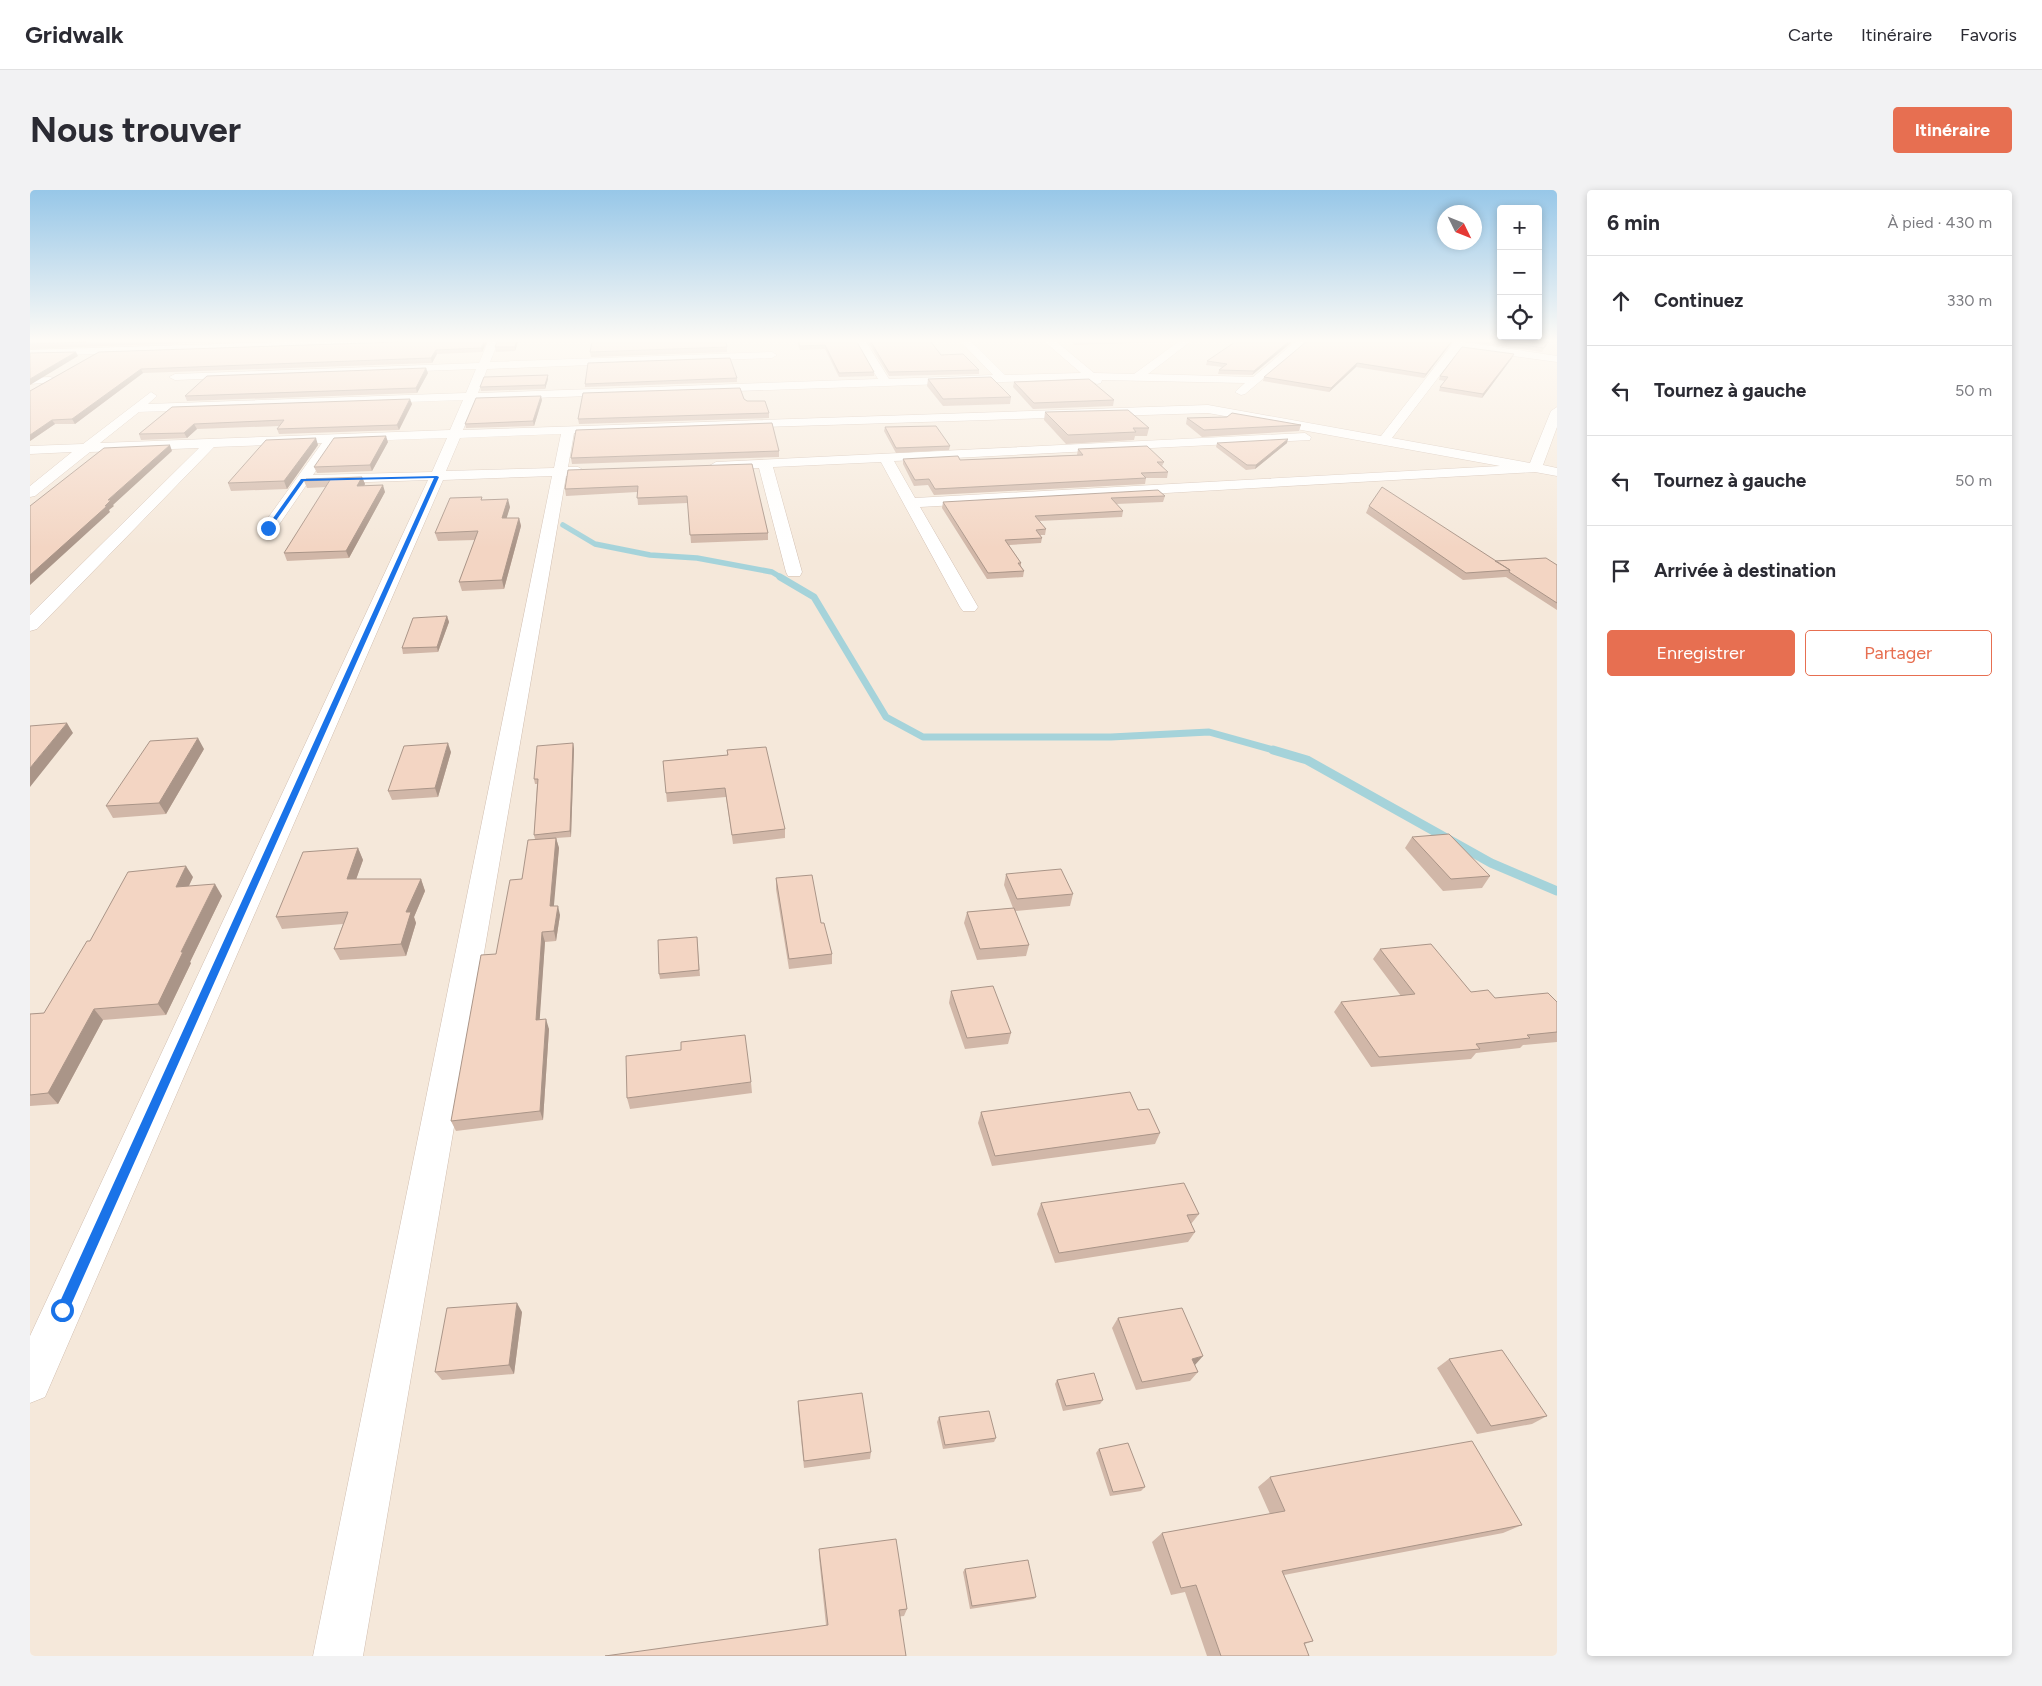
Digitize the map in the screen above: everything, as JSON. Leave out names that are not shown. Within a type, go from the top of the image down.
[{"type":"street","points":[[30,494],[135,410]]},
{"type":"street","points":[[30,1382],[465,410]]},
{"type":"street","points":[[30,450],[568,430],[794,417],[1156,410]]},
{"type":"street","points":[[1216,410],[1557,472]]},
{"type":"street","points":[[1383,442],[1407,410]]},
{"type":"street","points":[[1535,468],[1557,410]]},
{"type":"street","points":[[1135,411],[1148,423]]},
{"type":"street","points":[[794,417],[811,462]]},
{"type":"street","points":[[338,1656],[575,471],[568,430]]},
{"type":"street","points":[[1161,434],[1189,457]]},
{"type":"street","points":[[706,466],[1174,445],[1347,434]]},
{"type":"street","points":[[268,528],[332,438]]},
{"type":"street","points":[[30,624],[211,443]]},
{"type":"street","points":[[886,459],[969,607]]},
{"type":"street","points":[[765,464],[794,572]]},
{"type":"street","points":[[911,503],[1535,468]]},
{"type":"street","points":[[303,480],[575,471]]},
{"type":"street","points":[[1211,474],[1226,485]]},
{"type":"shaded area","points":[[30,410],[1557,410],[1557,1656],[30,1656]]},
{"type":"building","points":[[30,410],[84,410],[72,419],[52,420],[30,435]]},
{"type":"building","points":[[168,410],[404,410],[397,425],[277,429],[284,420],[194,424],[184,433],[139,434]]},
{"type":"building","points":[[471,410],[536,410],[533,421],[465,424]]},
{"type":"building","points":[[580,410],[768,410],[769,413],[578,419]]},
{"type":"building","points":[[1128,410],[1149,428],[1133,428],[1136,432],[1068,435],[1045,412]]},
{"type":"building","points":[[1232,413],[1301,425],[1204,430],[1187,418],[1227,417]]},
{"type":"building","points":[[772,423],[779,451],[571,458],[576,430]]},
{"type":"building","points":[[936,426],[950,446],[896,448],[885,427]]},
{"type":"building","points":[[386,436],[370,465],[314,467],[334,438]]},
{"type":"building","points":[[316,438],[284,481],[228,483],[266,440]]},
{"type":"building","points":[[1288,439],[1256,465],[1247,465],[1217,443]]},
{"type":"building","points":[[170,445],[108,500],[111,500],[105,506],[107,506],[30,575],[30,506],[104,448]]},
{"type":"building","points":[[1147,446],[1164,462],[1157,462],[1168,472],[1141,473],[1146,478],[935,489],[929,479],[915,480],[903,459],[958,456],[960,460],[1083,455],[1078,449]]},
{"type":"building","points":[[752,464],[768,533],[690,535],[687,496],[637,498],[638,486],[565,489],[568,470]]},
{"type":"building","points":[[362,477],[357,486],[383,485],[346,551],[284,553],[330,480],[304,481],[306,479]]},
{"type":"building","points":[[1382,487],[1510,570],[1466,573],[1369,506]]},
{"type":"building","points":[[1158,490],[1165,496],[1111,498],[1123,511],[1035,516],[1046,529],[1036,530],[1042,538],[1005,540],[1021,563],[1018,563],[1024,571],[988,573],[943,502]]},
{"type":"building","points":[[482,497],[481,500],[508,499],[502,518],[519,518],[502,580],[459,582],[478,531],[435,533],[450,498]]},
{"type":"building","points":[[1546,558],[1557,565],[1557,603],[1495,561]]},
{"type":"building","points":[[447,616],[437,647],[402,648],[413,618]]},
{"type":"building","points":[[67,723],[30,768],[30,726]]},
{"type":"building","points":[[198,738],[159,803],[106,806],[150,741]]},
{"type":"building","points":[[448,743],[435,788],[388,791],[404,746]]},
{"type":"building","points":[[573,743],[570,831],[534,835],[538,779],[534,779],[537,746]]},
{"type":"building","points":[[766,747],[785,829],[732,835],[725,788],[666,793],[663,761],[728,755],[727,750]]},
{"type":"building","points":[[1449,834],[1490,876],[1451,879],[1412,837]]},
{"type":"building","points":[[556,838],[550,906],[558,906],[554,931],[542,932],[536,1020],[546,1019],[540,1111],[451,1121],[481,955],[496,954],[510,880],[522,879],[528,840]]},
{"type":"building","points":[[358,848],[347,879],[421,879],[406,912],[411,912],[401,944],[334,949],[348,912],[276,917],[303,852]]},
{"type":"building","points":[[186,866],[176,887],[215,884],[181,952],[183,952],[158,1004],[94,1009],[48,1093],[30,1095],[30,1014],[44,1013],[87,941],[90,941],[128,872]]},
{"type":"building","points":[[1061,869],[1073,894],[1017,899],[1006,874]]},
{"type":"building","points":[[812,875],[821,923],[824,923],[832,954],[789,959],[776,878]]},
{"type":"building","points":[[1014,908],[1029,945],[980,949],[967,912]]},
{"type":"building","points":[[697,937],[699,970],[659,974],[658,940]]},
{"type":"building","points":[[1431,944],[1471,992],[1488,990],[1495,998],[1548,993],[1557,1002],[1557,1032],[1527,1035],[1530,1038],[1476,1044],[1480,1049],[1379,1057],[1341,1002],[1415,994],[1380,949]]},
{"type":"building","points":[[993,986],[1011,1033],[967,1038],[951,991]]},
{"type":"building","points":[[745,1035],[751,1082],[627,1098],[626,1056],[681,1050],[681,1042]]},
{"type":"building","points":[[1130,1092],[1138,1110],[1149,1109],[1160,1133],[995,1156],[981,1112]]},
{"type":"building","points":[[1184,1183],[1199,1214],[1187,1215],[1195,1232],[1059,1253],[1041,1203]]},
{"type":"building","points":[[517,1303],[509,1365],[435,1372],[447,1308]]},
{"type":"building","points":[[1182,1308],[1203,1356],[1192,1359],[1198,1372],[1142,1382],[1118,1318]]},
{"type":"building","points":[[1502,1350],[1547,1416],[1491,1426],[1449,1359]]},
{"type":"building","points":[[1094,1373],[1103,1400],[1066,1406],[1057,1380]]},
{"type":"building","points":[[862,1393],[871,1452],[804,1461],[798,1401]]},
{"type":"building","points":[[989,1411],[996,1438],[945,1445],[939,1417]]},
{"type":"building","points":[[1472,1441],[1522,1525],[1282,1571],[1313,1641],[1304,1643],[1309,1656],[1221,1656],[1196,1585],[1181,1588],[1162,1533],[1285,1511],[1270,1477]]},
{"type":"building","points":[[1128,1443],[1145,1487],[1113,1492],[1099,1449]]},
{"type":"building","points":[[896,1539],[907,1609],[899,1610],[906,1656],[605,1656],[828,1625],[819,1549]]},
{"type":"building","points":[[1028,1560],[1036,1597],[972,1606],[965,1569]]},
{"type":"waterway","points":[[563,525],[595,544],[650,555],[697,558],[772,572],[782,578]]},
{"type":"waterway","points":[[780,577],[814,597],[886,717],[923,737],[1111,737],[1209,732],[1277,751]]},
{"type":"waterway","points":[[1273,750],[1307,760],[1491,863],[1557,891]]},
{"type":"route","points":[[62,1310],[437,477],[303,480],[268,528]]}]
